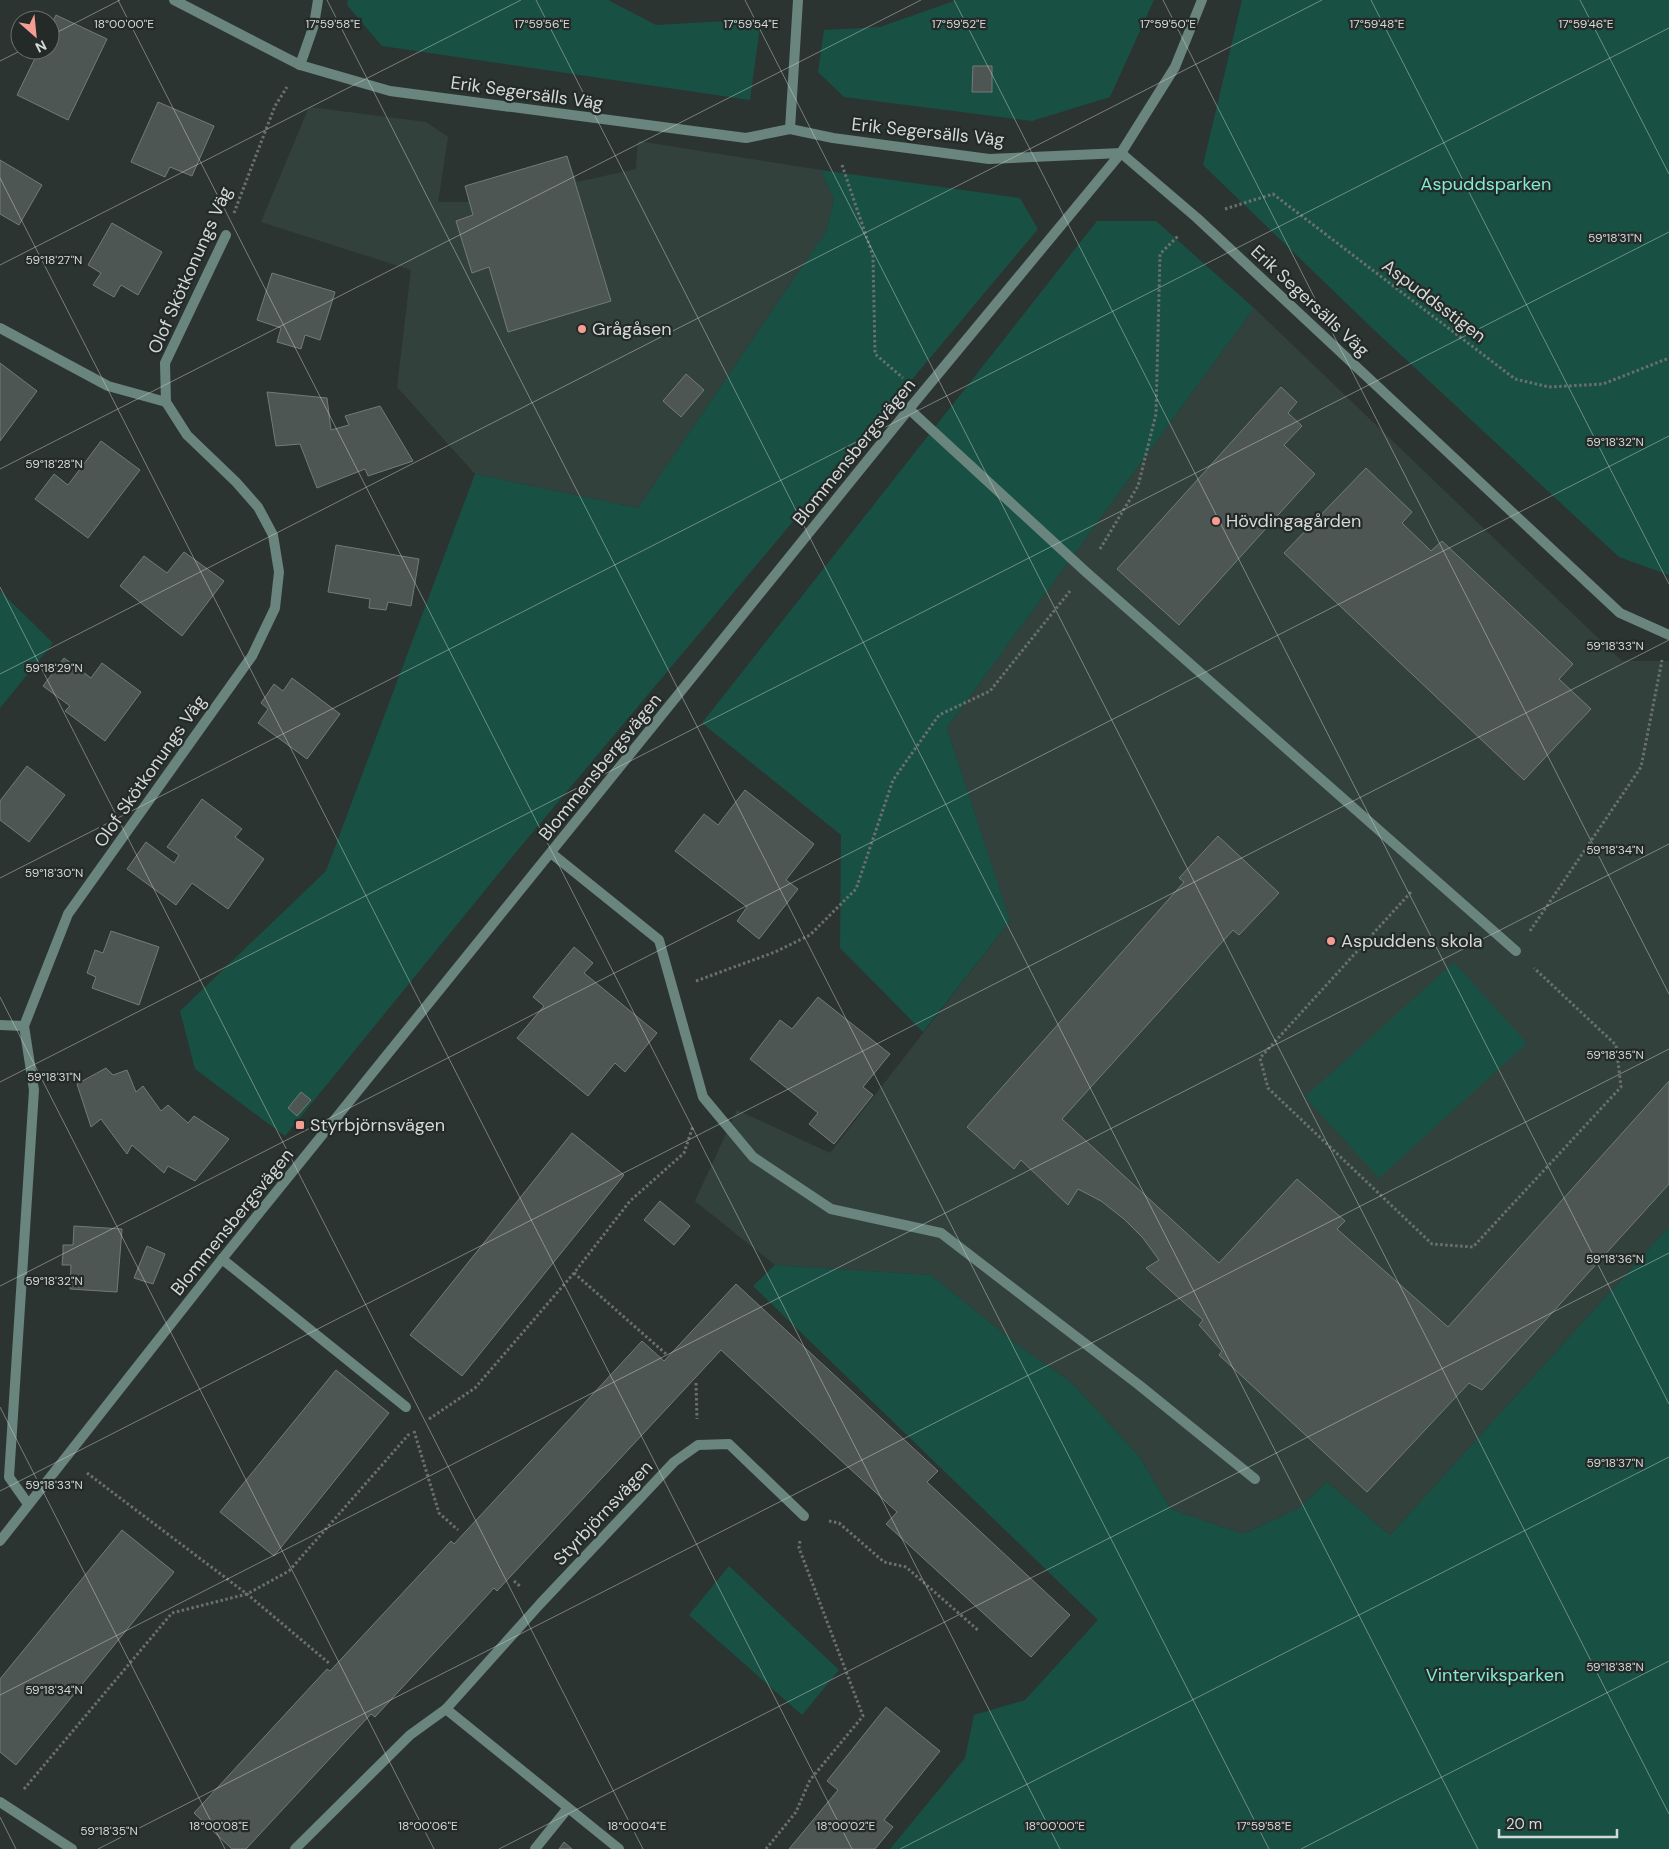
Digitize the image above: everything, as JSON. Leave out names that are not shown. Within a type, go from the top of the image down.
[{"type":"street","name":"Erik Segersälls Väg","points":[[174,0],[300,66],[390,91],[746,138],[790,129],[833,138],[989,159],[1121,153],[1197,218],[1620,613],[1668,635]]},
{"type":"street","points":[[300,66],[314,25],[318,0]]},
{"type":"street","points":[[790,129],[798,0]]},
{"type":"street","name":"Blommensbergsvägen","points":[[0,1541],[222,1259],[921,395],[1121,153],[1175,67],[1202,0]]},
{"type":"street","name":"Olof Skötkonungs Väg","points":[[24,1026],[68,914],[252,656],[275,608],[279,572],[273,535],[258,507],[236,482],[187,435],[166,402],[165,363],[226,234]]},
{"type":"street","points":[[0,328],[108,386],[166,402]]},
{"type":"street","points":[[910,409],[1086,572],[1516,951]]},
{"type":"street","points":[[551,853],[659,940],[703,1097],[753,1157],[831,1209],[941,1233],[1139,1385],[1255,1479]]},
{"type":"street","points":[[0,1025],[24,1026],[34,1090],[9,1477],[28,1504]]},
{"type":"street","points":[[222,1259],[406,1407]]},
{"type":"street","points":[[698,1445],[729,1444],[804,1516]]},
{"type":"street","name":"Styrbjörnsvägen","points":[[295,1849],[410,1735],[446,1709],[540,1604],[668,1469],[698,1445]]},
{"type":"street","points":[[446,1709],[619,1849]]},
{"type":"street","points":[[4,1805],[72,1849]]},
{"type":"street","points":[[535,1849],[568,1808]]},
{"type":"path","name":"Olof Skötkonungs Väg","points":[[226,234],[275,106]]},
{"type":"path","points":[[833,138],[873,256],[875,354],[921,395]]},
{"type":"path","name":"Aspuddsstigen","points":[[1197,218],[1273,194],[1515,379],[1549,387],[1604,384],[1669,358]]},
{"type":"path","points":[[673,989],[775,952],[810,935],[850,895],[856,888],[894,780],[939,715],[990,691],[1086,572],[1138,486],[1156,414],[1160,254],[1197,218]]},
{"type":"path","points":[[1428,873],[1260,1058],[1268,1088],[1432,1244],[1473,1247],[1621,1088],[1616,1045],[1516,951],[1641,767],[1668,635]]},
{"type":"path","points":[[4,1805],[172,1613],[247,1594],[289,1571],[414,1429],[475,1388],[574,1273],[630,1201],[684,1153],[703,1097]]},
{"type":"path","points":[[574,1273],[666,1354]]},
{"type":"path","points":[[696,1383],[698,1445]]},
{"type":"path","points":[[406,1407],[439,1513],[458,1530]]},
{"type":"path","points":[[66,1456],[247,1594],[330,1664]]},
{"type":"path","points":[[766,1849],[796,1812],[810,1780],[863,1716],[799,1548],[804,1516],[839,1523],[884,1562],[906,1567],[979,1631]]},
{"type":"shaded area","name":"Grågåsen","points":[[309,107],[426,122],[448,137],[438,202],[469,202],[465,186],[567,156],[577,182],[636,169],[638,141],[821,170],[834,199],[827,230],[638,508],[475,474],[397,387],[411,270],[261,222]]},
{"type":"shaded area","name":"Aspuddens skola","points":[[1254,308],[1622,661],[1669,661],[1669,1227],[1390,1535],[1327,1482],[1299,1508],[1243,1534],[1171,1509],[1138,1455],[1071,1382],[1018,1345],[931,1275],[775,1265],[695,1201],[737,1110],[830,1153],[1010,921],[947,728]]},
{"type":"green space","points":[[348,0],[608,0],[656,25],[761,19],[750,100],[382,46],[347,5]]},
{"type":"green space","points":[[957,0],[1154,0],[1110,97],[1032,121],[844,97],[818,72],[824,30],[880,27]]},
{"type":"green space","name":"Aspuddsparken","points":[[1242,0],[1669,0],[1669,575],[1619,557],[1373,329],[1203,165]]},
{"type":"green space","points":[[821,170],[1020,198],[1038,229],[517,851],[285,1136],[195,1069],[180,1011],[326,871],[475,474],[638,508],[827,230],[834,199]]},
{"type":"green space","points":[[1097,221],[1156,221],[1254,308],[947,728],[1010,921],[923,1032],[840,948],[841,835],[702,723]]},
{"type":"green space","points":[[0,591],[53,643],[0,708]]},
{"type":"green space","points":[[1454,962],[1527,1043],[1379,1178],[1305,1097]]},
{"type":"green space","name":"Vinterviksparken","points":[[1669,1227],[1669,1849],[890,1849],[965,1758],[974,1715],[1025,1700],[1098,1620],[753,1286],[775,1265],[931,1275],[1018,1345],[1071,1382],[1138,1455],[1171,1509],[1243,1534],[1299,1508],[1327,1482],[1390,1535]]},
{"type":"green space","points":[[729,1566],[839,1670],[802,1715],[689,1615]]},
{"type":"building","points":[[60,17],[107,39],[68,120],[17,95],[34,60],[60,60]]},
{"type":"building","points":[[973,66],[992,66],[992,92],[972,92]]},
{"type":"building","points":[[158,102],[214,126],[192,176],[170,167],[165,177],[131,162]]},
{"type":"building","points":[[567,156],[611,301],[508,332],[489,267],[472,273],[456,221],[473,215],[465,186]]},
{"type":"building","points":[[0,160],[42,185],[19,225],[0,214]]},
{"type":"building","points":[[112,223],[162,252],[138,295],[121,285],[114,297],[93,285],[101,273],[88,265]]},
{"type":"building","points":[[272,273],[335,292],[320,340],[305,335],[301,349],[277,342],[281,328],[257,320]]},
{"type":"building","points":[[0,363],[37,391],[0,441]]},
{"type":"building","points":[[686,374],[704,390],[681,417],[663,401]]},
{"type":"building","name":"Hövdingagården","points":[[1281,387],[1297,402],[1288,413],[1302,426],[1284,445],[1315,474],[1179,625],[1117,569]]},
{"type":"building","points":[[267,392],[327,398],[331,430],[349,425],[345,416],[380,406],[413,461],[368,476],[365,469],[317,488],[300,444],[276,446]]},
{"type":"building","points":[[101,441],[140,470],[88,538],[35,499],[54,474],[68,485]]},
{"type":"building","points":[[1366,468],[1412,512],[1402,523],[1431,551],[1442,541],[1573,664],[1559,679],[1591,709],[1524,780],[1284,553]]},
{"type":"building","points":[[336,545],[419,559],[411,606],[388,602],[386,610],[369,608],[370,599],[328,592]]},
{"type":"building","points":[[184,552],[224,581],[182,636],[120,586],[144,556],[167,573]]},
{"type":"building","points":[[64,658],[91,678],[102,663],[141,692],[105,741],[65,711],[70,706],[43,686]]},
{"type":"building","points":[[292,678],[340,714],[307,759],[258,723],[268,709],[261,703],[274,684],[283,691]]},
{"type":"building","points":[[27,766],[65,795],[29,842],[0,820],[0,801]]},
{"type":"building","points":[[745,790],[814,844],[786,880],[798,889],[759,939],[737,921],[747,907],[675,851],[704,814],[718,825]]},
{"type":"building","points":[[202,799],[242,829],[235,837],[264,859],[228,909],[192,883],[176,905],[127,869],[146,842],[174,863],[179,855],[167,847]]},
{"type":"building","points":[[1218,836],[1279,893],[1239,935],[1233,930],[1062,1119],[1219,1263],[1297,1179],[1345,1221],[1337,1229],[1448,1327],[1669,1081],[1669,1184],[1482,1390],[1469,1383],[1367,1492],[1219,1355],[1222,1351],[1199,1325],[1203,1320],[1146,1268],[1159,1260],[1143,1238],[1124,1219],[1101,1201],[1078,1189],[1068,1205],[1021,1160],[1014,1169],[967,1127],[1184,882],[1179,878]]},
{"type":"building","points":[[111,931],[159,947],[139,1005],[92,988],[96,977],[87,973],[95,950],[103,953]]},
{"type":"building","points":[[574,947],[593,963],[584,973],[657,1033],[625,1072],[615,1063],[588,1096],[517,1038],[544,1006],[533,997]]},
{"type":"building","points":[[818,997],[890,1054],[863,1087],[873,1095],[834,1144],[809,1124],[818,1113],[750,1059],[780,1020],[792,1029]]},
{"type":"building","points":[[106,1068],[113,1075],[127,1070],[136,1092],[143,1086],[161,1111],[168,1105],[188,1123],[194,1116],[229,1139],[195,1181],[168,1166],[164,1173],[132,1145],[127,1154],[101,1119],[91,1127],[77,1084]]},
{"type":"building","points":[[301,1092],[311,1100],[297,1116],[288,1108]]},
{"type":"building","points":[[572,1133],[624,1175],[462,1376],[410,1335]]},
{"type":"building","points":[[660,1201],[690,1226],[674,1245],[644,1220]]},
{"type":"building","points":[[74,1226],[122,1229],[117,1292],[70,1289],[71,1265],[62,1265],[63,1245],[73,1245]]},
{"type":"building","points":[[147,1246],[165,1254],[153,1284],[134,1278]]},
{"type":"building","points":[[736,1284],[938,1471],[927,1482],[1070,1615],[1031,1657],[886,1524],[897,1512],[721,1350],[497,1591],[494,1588],[375,1717],[371,1714],[246,1849],[232,1849],[194,1813],[327,1669],[330,1671],[451,1541],[454,1544],[642,1341],[664,1361]]},
{"type":"building","points":[[336,1370],[389,1413],[274,1556],[220,1512]]},
{"type":"building","points":[[122,1530],[174,1572],[16,1765],[0,1752],[0,1679]]},
{"type":"building","points":[[886,1707],[940,1751],[884,1820],[893,1827],[875,1849],[789,1849],[838,1790],[827,1781]]},
{"type":"building","points":[[564,1842],[572,1849],[559,1849]]},
{"type":"place","name":"Grågåsen","points":[[582,329]]},
{"type":"place","name":"Hövdingagården","points":[[1216,521]]},
{"type":"place","name":"Aspuddens skola","points":[[1331,941]]},
{"type":"place","name":"Styrbjörnsvägen","points":[[300,1125]]}]
